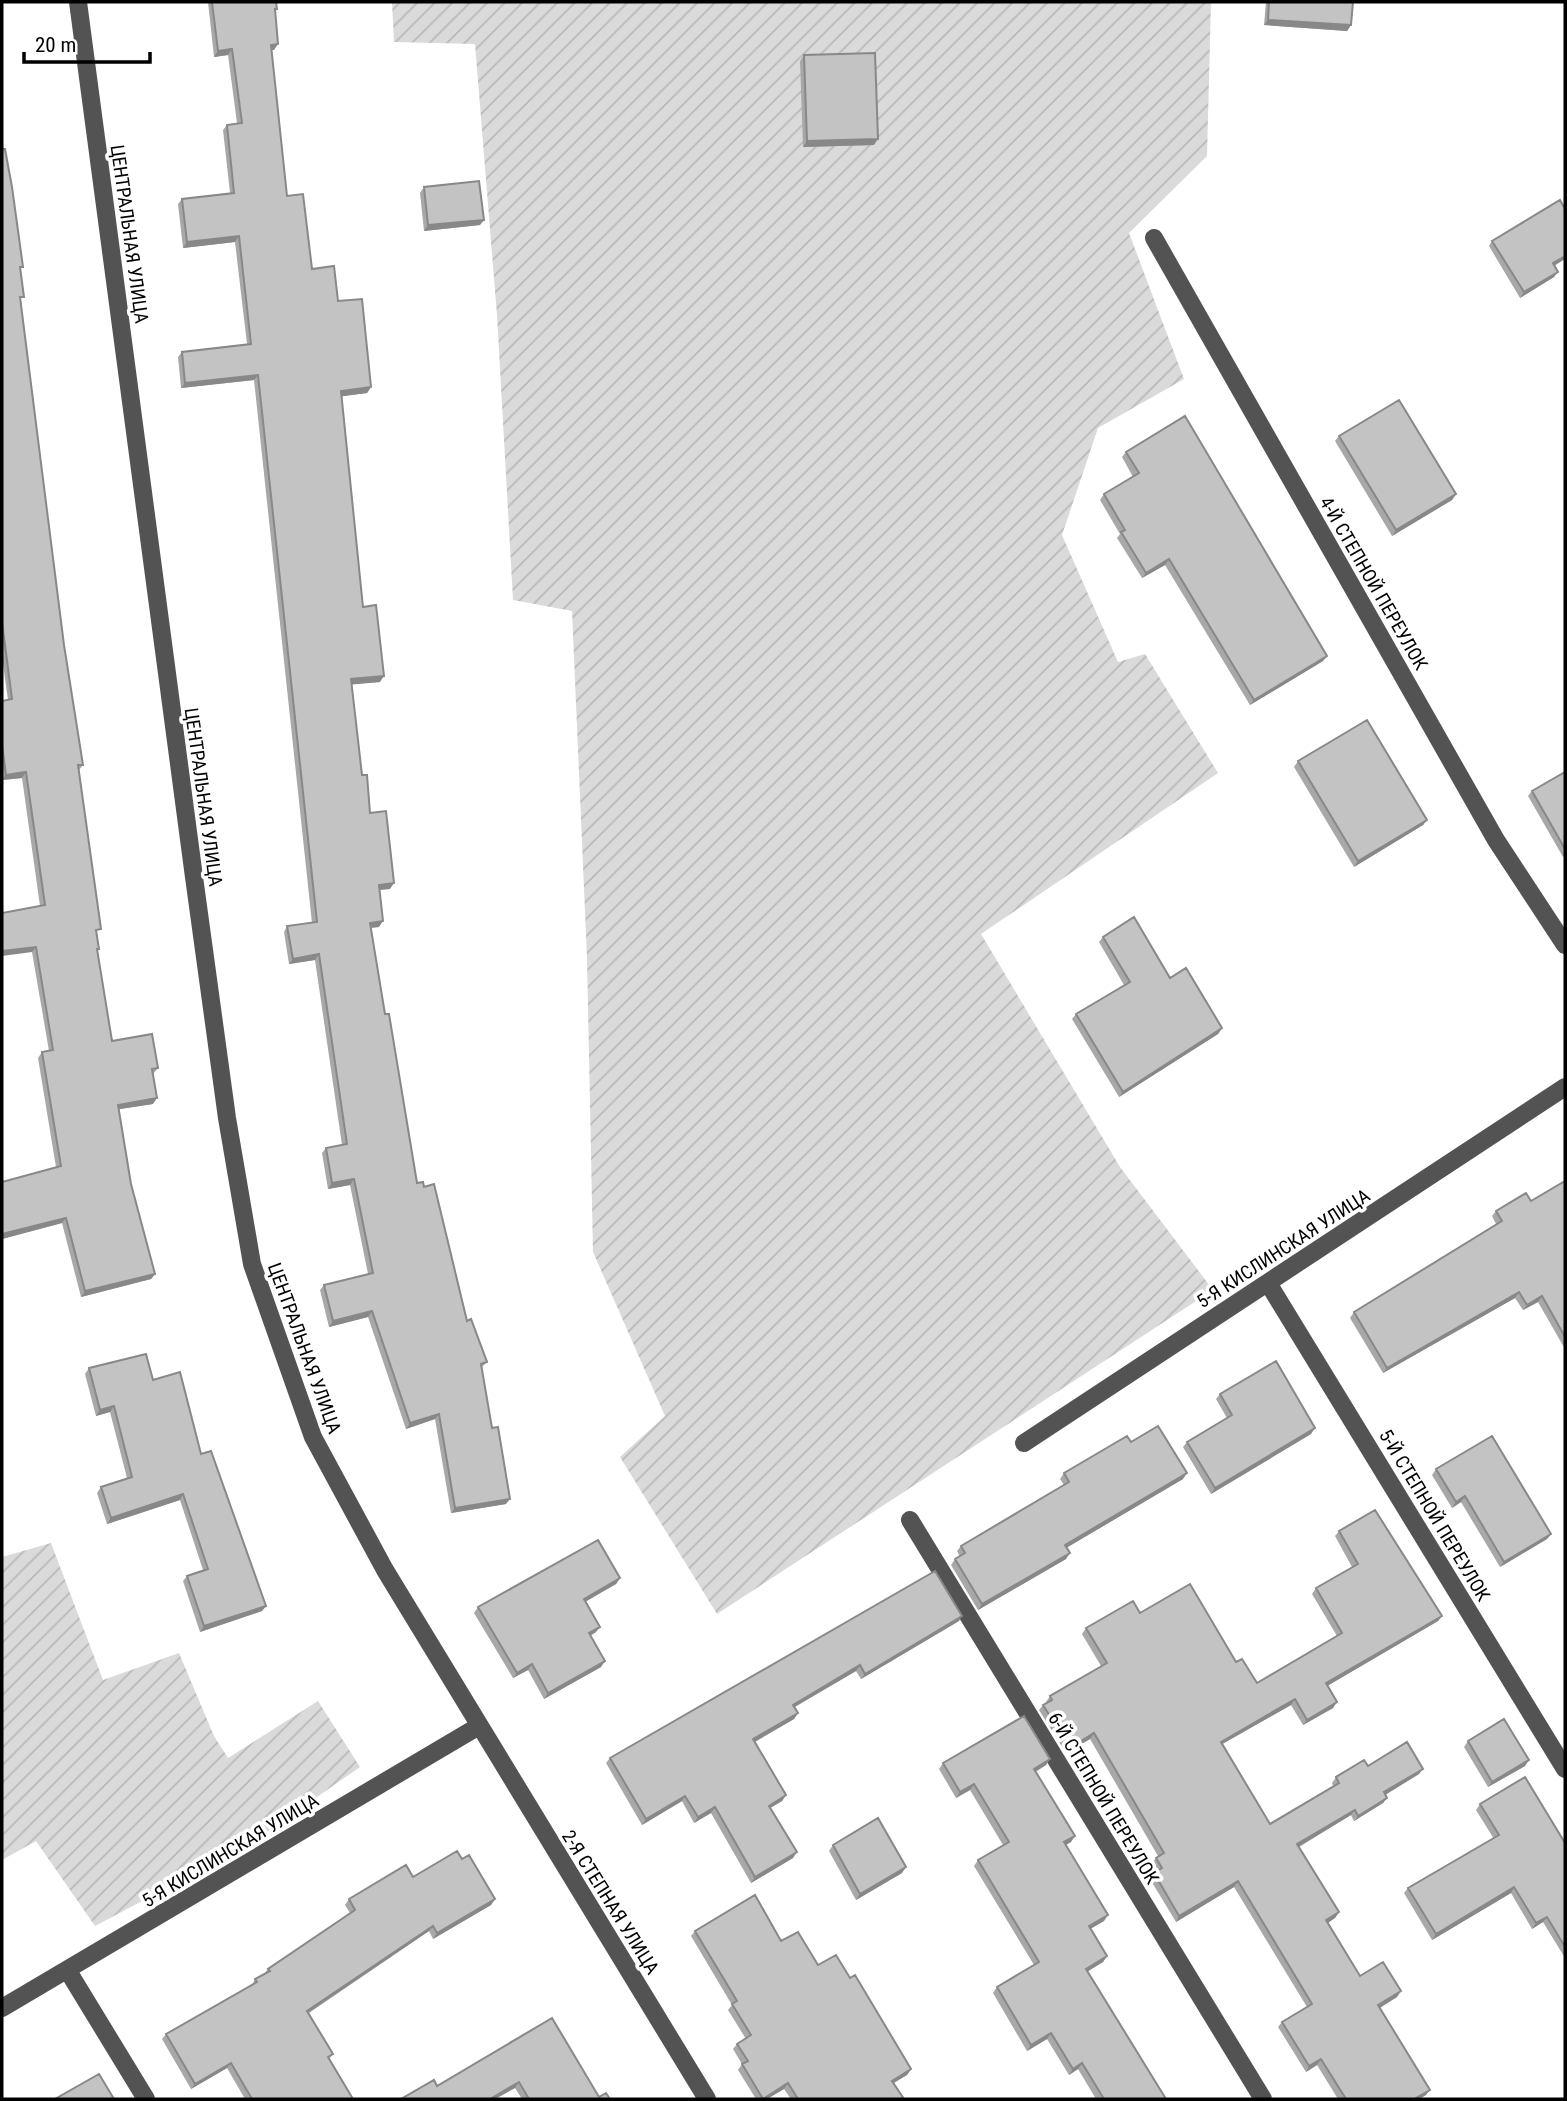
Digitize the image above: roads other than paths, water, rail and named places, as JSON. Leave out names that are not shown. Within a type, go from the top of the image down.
[{"type":"street","name":"ЦЕНТРАЛЬНАЯ УЛИЦА","points":[[78,2],[227,1118],[252,1265],[313,1437],[385,1570],[479,1726]]},
{"type":"street","name":"4-Й СТЕПНОЙ ПЕРЕУЛОК","points":[[1154,238],[1496,840],[1565,945]]},
{"type":"street","name":"5-Я КИСЛИНСКАЯ УЛИЦА","points":[[1024,1443],[1565,1087]]},
{"type":"street","name":"5-Й СТЕПНОЙ ПЕРЕУЛОК","points":[[1268,1283],[1565,1769]]},
{"type":"street","name":"6-Й СТЕПНОЙ ПЕРЕУЛОК","points":[[910,1520],[1262,2099]]},
{"type":"street","name":"5-Я КИСЛИНСКАЯ УЛИЦА","points":[[2,2008],[479,1726]]},
{"type":"street","name":"2-Я СТЕПНАЯ УЛИЦА","points":[[479,1726],[707,2099]]},
{"type":"street","points":[[68,1971],[146,2099]]}]
